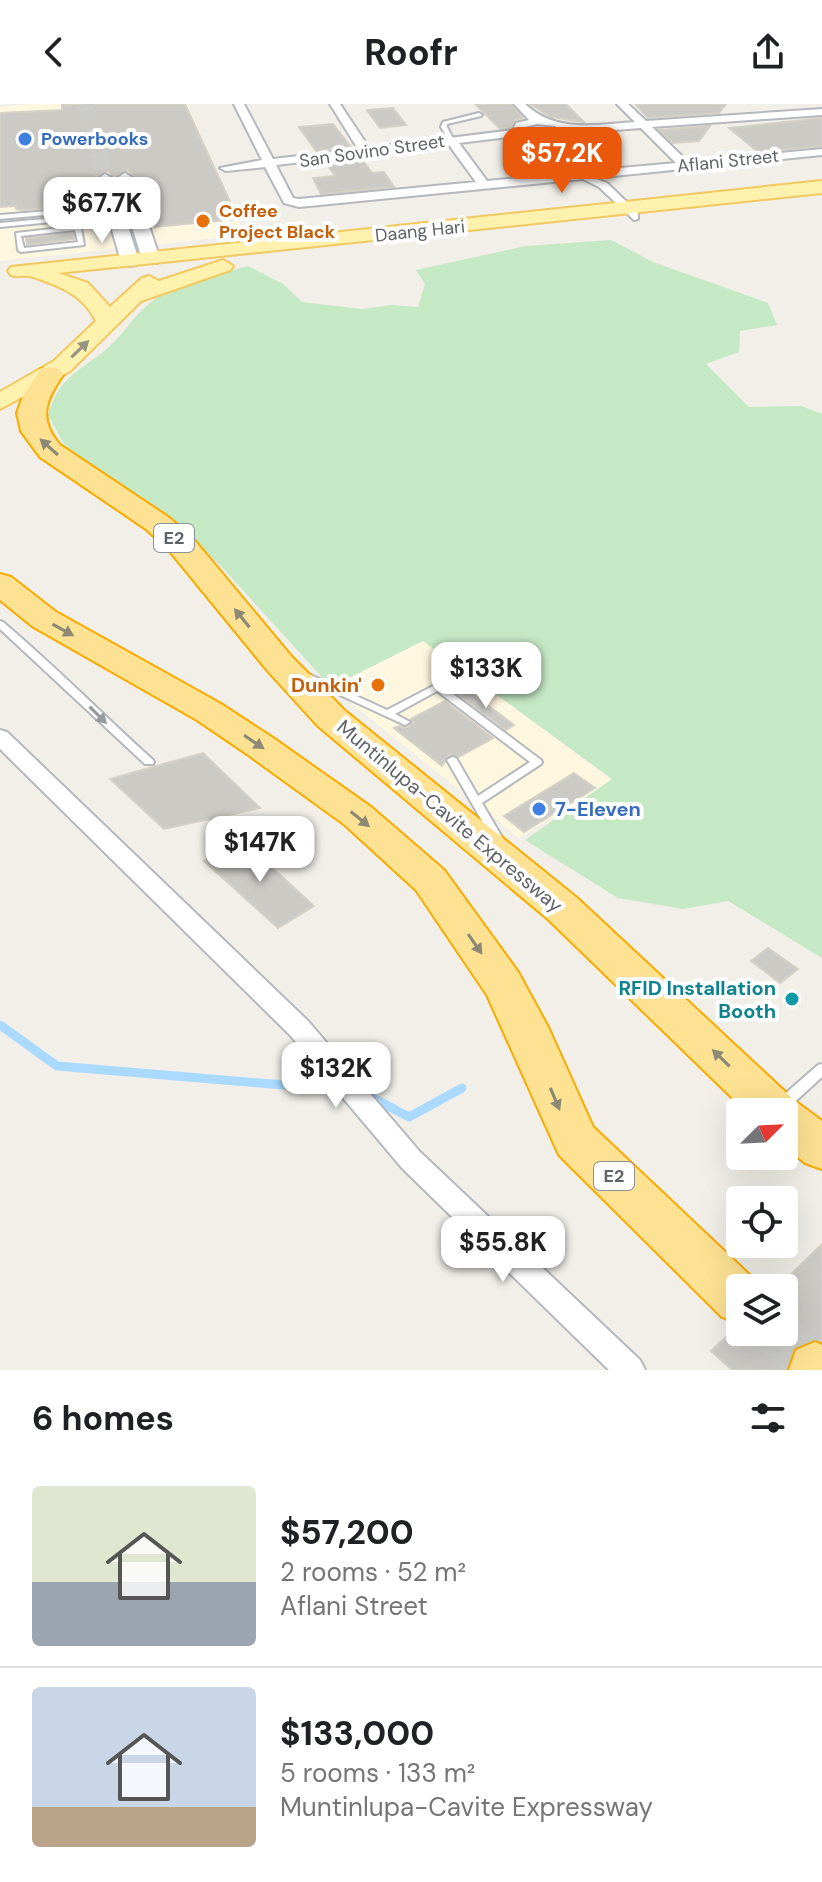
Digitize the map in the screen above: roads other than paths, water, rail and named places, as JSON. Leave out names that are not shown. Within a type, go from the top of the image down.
[{"type":"highway","name":"Muntinlupa-Cavite Expressway","points":[[50,375],[30,407],[31,422],[37,437],[50,451],[157,523],[179,542],[279,663],[331,718],[513,865],[762,1098]]},
{"type":"highway","name":"E2","points":[[0,584],[44,619],[209,712],[260,746],[358,816],[430,880],[503,984],[526,1027],[576,1141],[726,1286]]},
{"type":"highway","points":[[798,1129],[822,1149]]},
{"type":"main road","name":"Daang Hari","points":[[0,402],[50,375],[77,353],[133,297],[188,276],[281,253],[822,187]]},
{"type":"main road","name":"Daang Hari","points":[[9,272],[144,262],[620,213],[822,197]]},
{"type":"main road","points":[[133,297],[150,281],[144,262],[281,253]]},
{"type":"main road","points":[[9,272],[78,286],[92,295],[107,321]]},
{"type":"street","points":[[239,104],[268,164]]},
{"type":"street","points":[[335,104],[366,152]]},
{"type":"street","points":[[519,104],[537,121]]},
{"type":"street","points":[[622,104],[686,166]]},
{"type":"street","points":[[571,130],[568,136],[553,140],[531,139],[517,133],[520,125],[537,121],[558,123],[571,130],[734,115],[822,112]]},
{"type":"street","name":"San Sovino Street","points":[[226,168],[517,133]]},
{"type":"street","points":[[451,140],[484,185]]},
{"type":"street","points":[[553,140],[588,177],[603,185],[620,213]]},
{"type":"street","name":"Aflani Street","points":[[268,164],[288,200],[299,203],[822,152]]},
{"type":"street","points":[[588,177],[587,187],[620,213]]},
{"type":"street","points":[[125,178],[144,262]]},
{"type":"street","points":[[105,179],[113,211],[144,262]]},
{"type":"street","points":[[0,737],[299,1028],[411,1160],[630,1370]]},
{"type":"lane","points":[[451,140],[445,123],[479,115]]},
{"type":"lane","points":[[0,225],[134,209]]},
{"type":"lane","points":[[0,217],[113,211]]},
{"type":"lane","points":[[78,228],[82,244],[21,250],[18,234],[78,228]]},
{"type":"lane","points":[[0,624],[52,667],[102,720],[149,762]]},
{"type":"lane","points":[[279,663],[405,722]]},
{"type":"lane","points":[[387,714],[438,687],[537,762],[476,802]]},
{"type":"lane","points":[[452,760],[513,865]]},
{"type":"lane","points":[[216,823],[227,832],[289,822]]},
{"type":"lane","points":[[792,1098],[822,1069]]},
{"type":"waterway","points":[[0,1025],[57,1066],[344,1090]]},
{"type":"waterway","points":[[367,1095],[409,1117],[462,1088]]},
{"type":"tunnel","points":[[85,104],[105,179]]},
{"type":"tunnel","points":[[790,1346],[815,1368]]},
{"type":"place","name":"Powerbooks","points":[[25,139]]},
{"type":"place","name":"Coffee Project Black","points":[[203,221]]},
{"type":"place","name":"Dunkin'","points":[[378,685]]},
{"type":"place","name":"7-Eleven","points":[[539,809]]},
{"type":"place","name":"RFID Installation Booth","points":[[792,999]]}]
